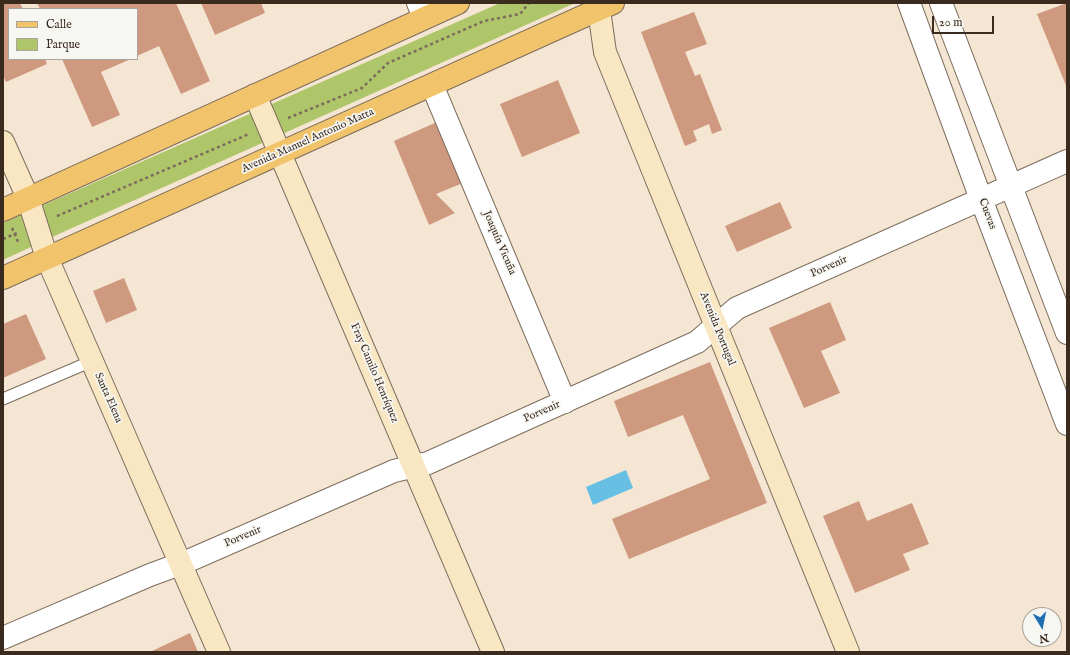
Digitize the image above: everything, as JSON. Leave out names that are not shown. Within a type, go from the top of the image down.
[{"type":"main road","points":[[4,210],[255,95],[421,11],[458,3]]},
{"type":"main road","name":"Avenida Manuel Antonio Matta","points":[[3,278],[432,85],[603,5]]},
{"type":"street","name":"Cuevas","points":[[909,3],[981,199],[1067,424]]},
{"type":"street","points":[[941,3],[1067,333]]},
{"type":"street","name":"Avenida Portugal","points":[[603,5],[605,52],[848,652]]},
{"type":"street","name":"Joaquín Vicuña","points":[[432,85],[565,402]]},
{"type":"street","name":"Fray Camilo Henríquez","points":[[255,95],[493,652]]},
{"type":"street","name":"Santa Elena","points":[[3,142],[28,198],[37,262],[92,361],[219,652]]},
{"type":"street","name":"Porvenir","points":[[3,638],[394,471],[428,463],[565,402],[697,342],[737,308],[1067,161]]},
{"type":"lane","points":[[3,399],[92,361]]},
{"type":"path","points":[[4,210],[37,262]]},
{"type":"green space","points":[[500,3],[575,3],[3,260],[3,223]]},
{"type":"water","points":[[626,470],[633,488],[593,505],[586,487]]},
{"type":"building","points":[[3,3],[20,3],[22,8],[8,8],[8,60],[45,60],[47,64],[6,82],[3,75]]},
{"type":"building","points":[[37,3],[176,3],[210,81],[181,94],[159,46],[138,56],[138,8],[40,8]]},
{"type":"building","points":[[201,3],[261,3],[265,13],[215,35]]},
{"type":"building","points":[[1067,3],[1067,88],[1037,14]]},
{"type":"building","points":[[694,12],[707,44],[685,52],[695,76],[700,74],[722,130],[712,134],[709,124],[693,131],[697,141],[685,146],[641,32]]},
{"type":"building","points":[[62,60],[129,60],[101,72],[120,115],[92,127]]},
{"type":"building","points":[[558,80],[580,133],[522,157],[500,104]]},
{"type":"building","points":[[437,122],[463,183],[436,194],[455,213],[429,225],[394,141]]},
{"type":"building","points":[[780,202],[792,228],[737,252],[725,226]]},
{"type":"building","points":[[124,278],[137,310],[106,323],[93,291]]},
{"type":"building","points":[[830,302],[846,340],[821,351],[840,393],[804,408],[769,328]]},
{"type":"building","points":[[26,314],[46,359],[3,378],[3,324]]},
{"type":"building","points":[[710,362],[767,503],[629,559],[612,519],[710,479],[683,415],[628,437],[614,401]]},
{"type":"building","points":[[859,501],[867,521],[912,503],[929,544],[903,554],[910,570],[855,593],[823,516]]},
{"type":"building","points":[[190,633],[198,652],[150,652]]}]
